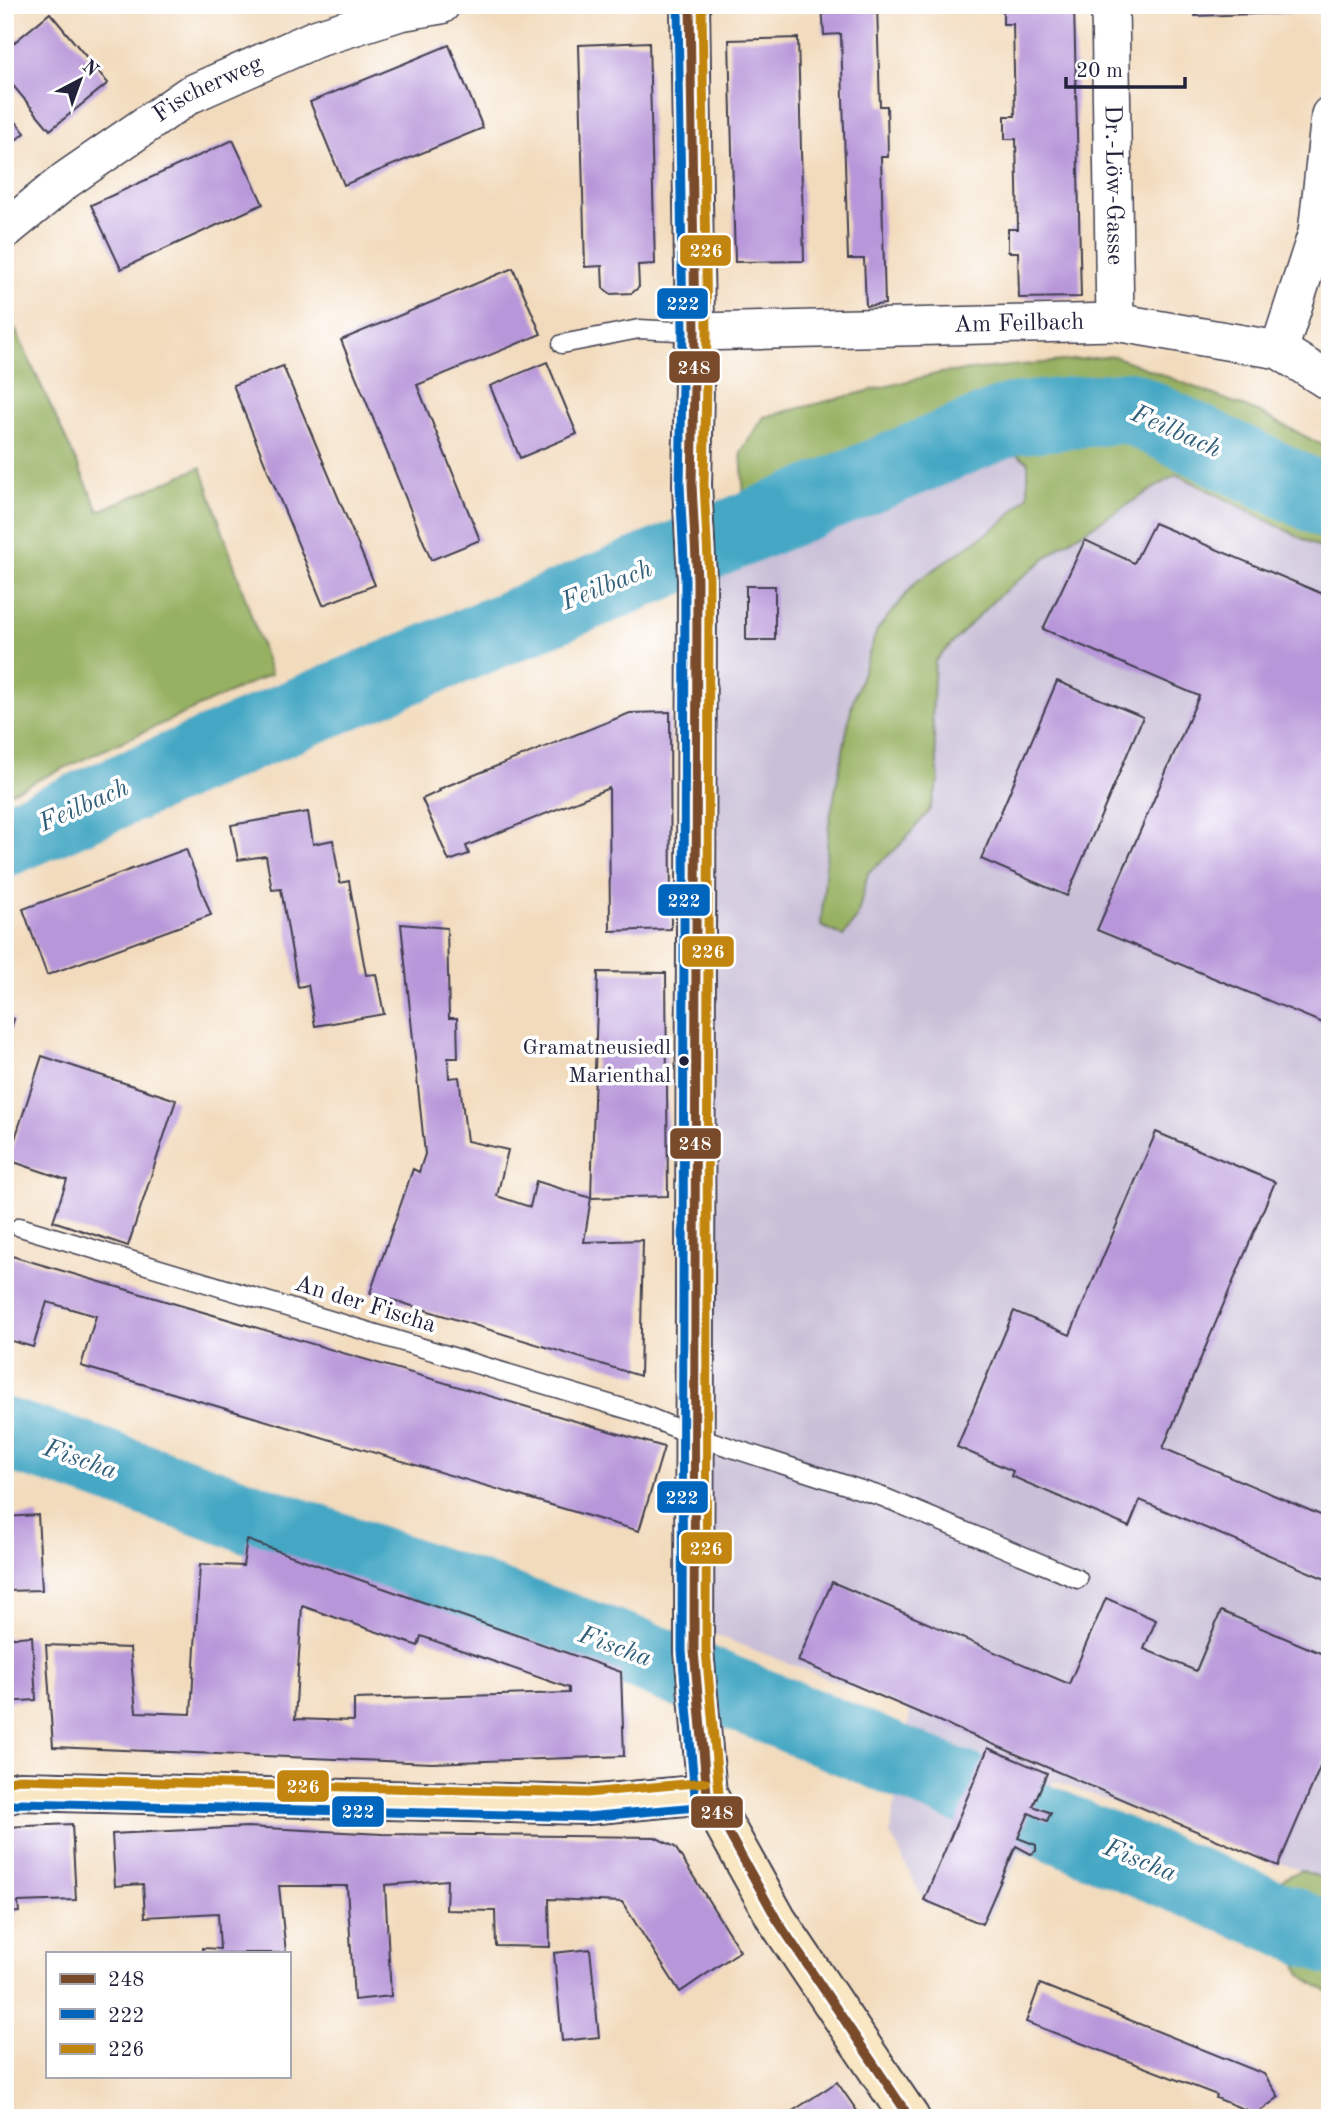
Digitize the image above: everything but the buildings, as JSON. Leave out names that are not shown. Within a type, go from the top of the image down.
[{"type":"main road","points":[[690,5],[695,332],[692,485],[697,579],[694,1651],[707,1794],[777,1920],[910,2118]]},
{"type":"main road","points":[[5,1795],[19,1791],[587,1805],[707,1794]]},
{"type":"street","name":"Fischerweg","points":[[5,230],[66,180],[189,95],[315,39],[400,12],[441,5]]},
{"type":"street","name":"Dr.-Löw-Gasse","points":[[1110,5],[1115,322]]},
{"type":"street","points":[[1279,350],[1317,233],[1330,115]]},
{"type":"street","name":"Am Feilbach","points":[[695,332],[1115,322],[1279,350],[1330,382]]},
{"type":"lane","points":[[562,344],[639,329],[695,332]]},
{"type":"lane","name":"An der Fischa","points":[[20,1227],[636,1412],[695,1436],[883,1497],[1078,1579]]},
{"type":"shaded area","points":[[1071,419],[1330,553],[1330,1881],[1054,1781],[986,1924],[925,1903],[890,1833],[910,1711],[706,1631],[711,574],[943,462],[995,440]]},
{"type":"green space","points":[[5,315],[10,318],[99,511],[201,467],[271,674],[5,795]]},
{"type":"green space","points":[[1114,356],[1258,412],[1330,449],[1330,553],[1177,474],[1062,545],[995,599],[935,661],[932,717],[939,781],[929,811],[899,846],[868,873],[857,918],[843,936],[821,926],[829,824],[852,704],[877,630],[916,582],[1003,522],[1028,496],[1028,462],[994,440],[943,462],[748,558],[741,452],[764,417],[940,373]]},
{"type":"green space","points":[[1300,1870],[1330,1881],[1330,1994],[1301,1975],[1269,1887]]},
{"type":"waterway","name":"Feilbach","points":[[5,841],[293,716],[1011,419],[1129,407],[1330,504]]},
{"type":"waterway","name":"Fischa","points":[[5,1434],[62,1451],[643,1656],[1330,1939]]},
{"type":"transit line","name":"222","points":[[678,5],[683,332],[680,485],[685,579],[682,1651],[695,1795]]},
{"type":"transit line","name":"248","points":[[690,5],[695,332],[692,485],[697,579],[694,1651],[707,1794],[777,1920],[910,2118]]},
{"type":"transit line","name":"226","points":[[702,5],[707,332],[704,485],[709,579],[706,1650],[719,1793]]},
{"type":"transit line","name":"226","points":[[5,1782],[19,1779],[587,1793],[706,1782]]},
{"type":"transit line","name":"222","points":[[8,1807],[21,1803],[587,1817],[708,1806]]},
{"type":"place","name":"Gramatneusiedl Marienthal","points":[[684,1061]]}]
